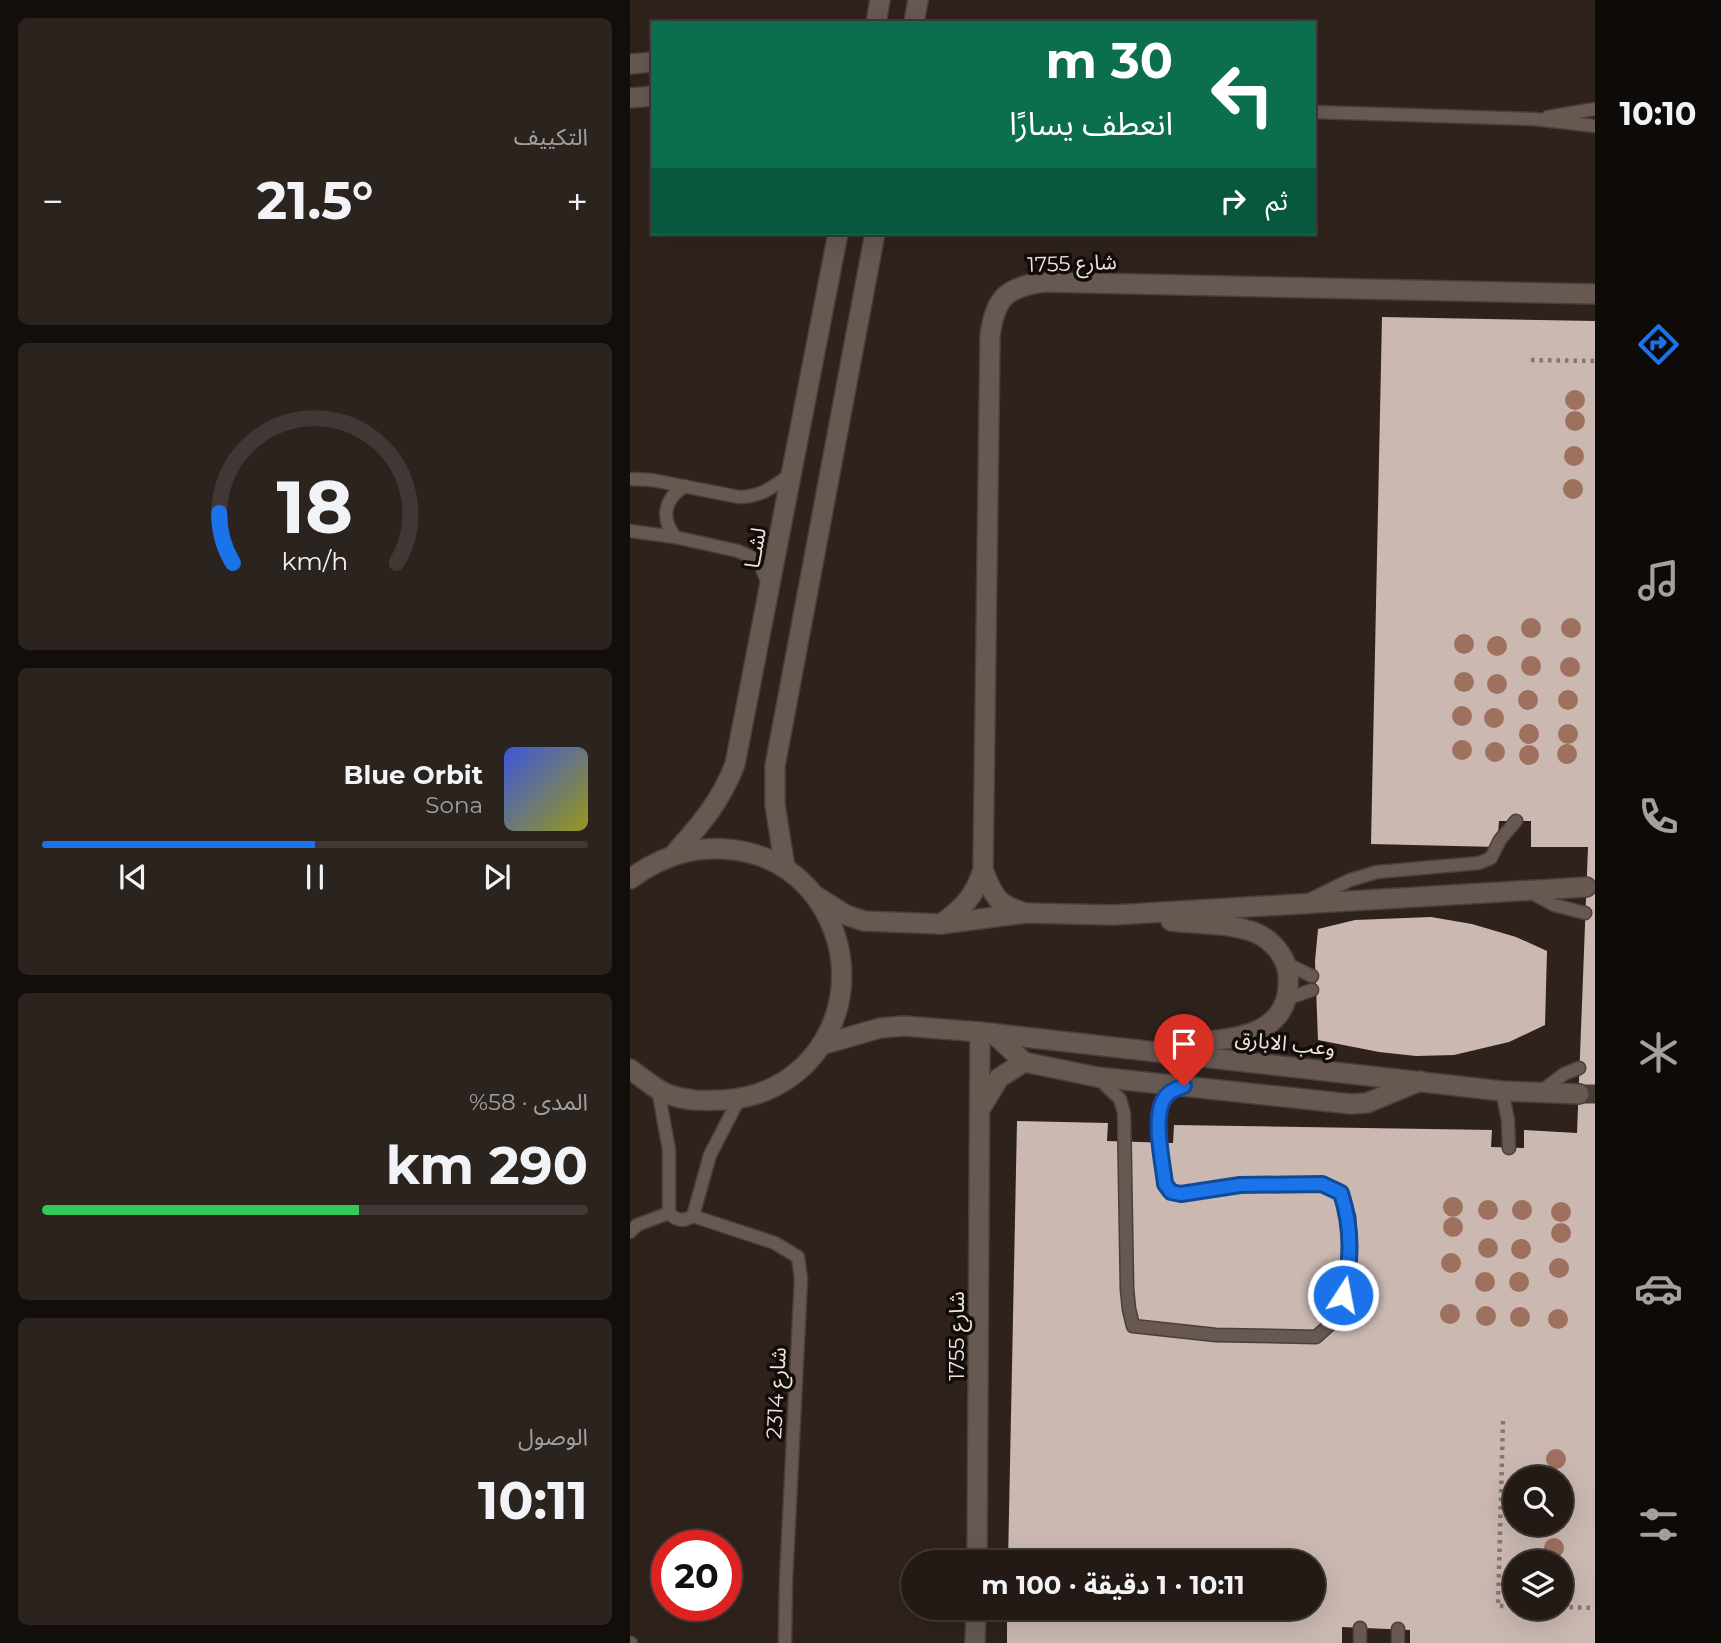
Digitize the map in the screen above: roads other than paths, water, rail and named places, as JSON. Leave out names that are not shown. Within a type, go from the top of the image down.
[{"type":"street","points":[[875,21],[880,0]]},
{"type":"street","points":[[914,21],[918,0]]},
{"type":"street","points":[[630,64],[651,62]]},
{"type":"street","points":[[630,98],[651,96]]},
{"type":"street","name":"لشــا","points":[[675,853],[711,812],[726,789],[735,764],[838,235]]},
{"type":"street","points":[[785,868],[775,805],[775,766],[875,235]]},
{"type":"street","name":"شارع 1755","points":[[941,924],[960,910],[976,890],[983,870],[990,336],[993,316],[998,303],[1006,294],[1015,288],[1044,282],[1595,294]]},
{"type":"street","points":[[630,879],[649,865],[675,853],[703,848],[732,848],[760,855],[785,868],[816,896],[846,915],[864,921],[941,924],[1026,912],[1113,915],[1242,929],[1265,938],[1287,964],[1288,986],[1281,1011],[1272,1022],[1257,1032],[1240,1037],[1113,1046]]},
{"type":"street","name":"شارع 1755","points":[[983,870],[998,900],[1007,908],[1026,912]]},
{"type":"street","points":[[1113,915],[1586,887]]},
{"type":"street","points":[[630,1069],[669,1095],[697,1101],[754,1096],[780,1084],[803,1067],[821,1045],[834,1022],[841,996],[843,970],[839,944],[830,919],[816,896]]},
{"type":"street","name":"وعب الابارق","points":[[821,1045],[871,1030],[904,1026],[987,1032],[1502,1091],[1580,1094]]},
{"type":"street","points":[[987,1032],[1024,1062],[1097,1077],[1351,1104],[1367,1103],[1420,1081]]},
{"type":"street","name":"شارع 1755","points":[[976,1550],[980,1110],[987,1032]]},
{"type":"street","name":"شارع 1755","points":[[980,1110],[999,1077],[1024,1062]]},
{"type":"street","points":[[975,1643],[976,1620]]},
{"type":"lane","points":[[1534,119],[1595,109]]},
{"type":"lane","points":[[1316,112],[1534,119],[1595,127]]},
{"type":"lane","points":[[630,479],[752,497],[769,490],[790,475]]},
{"type":"lane","points":[[674,537],[668,528],[666,509],[669,499],[685,486]]},
{"type":"lane","points":[[630,531],[674,537],[738,551],[761,566],[770,591]]},
{"type":"lane","points":[[1300,904],[1350,880],[1377,872],[1479,863],[1491,858],[1500,840],[1516,821]]},
{"type":"lane","points":[[1526,889],[1554,905],[1585,913]]},
{"type":"lane","points":[[1287,964],[1312,976]]},
{"type":"lane","points":[[1286,999],[1311,990]]},
{"type":"lane","points":[[1539,1093],[1564,1074],[1579,1068]]},
{"type":"lane","points":[[1097,1077],[1120,1099],[1124,1113],[1127,1289],[1133,1326],[1216,1335],[1316,1337],[1336,1319],[1349,1271],[1349,1217],[1341,1193],[1322,1184],[1240,1185],[1181,1194],[1171,1192],[1165,1184],[1158,1126],[1168,1094],[1184,1086]]},
{"type":"lane","points":[[658,1089],[668,1150],[668,1213],[676,1220],[685,1221],[693,1216],[709,1155],[739,1099]]},
{"type":"lane","points":[[1502,1091],[1508,1120],[1509,1148]]},
{"type":"lane","points":[[630,1232],[637,1224],[668,1213]]},
{"type":"lane","name":"شارع 2314","points":[[693,1216],[775,1243],[798,1257],[801,1279],[785,1643]]},
{"type":"lane","points":[[1360,1628],[1360,1643]]},
{"type":"lane","points":[[1398,1629],[1398,1643]]},
{"type":"tunnel","points":[[1579,1094],[1595,1094]]}]
